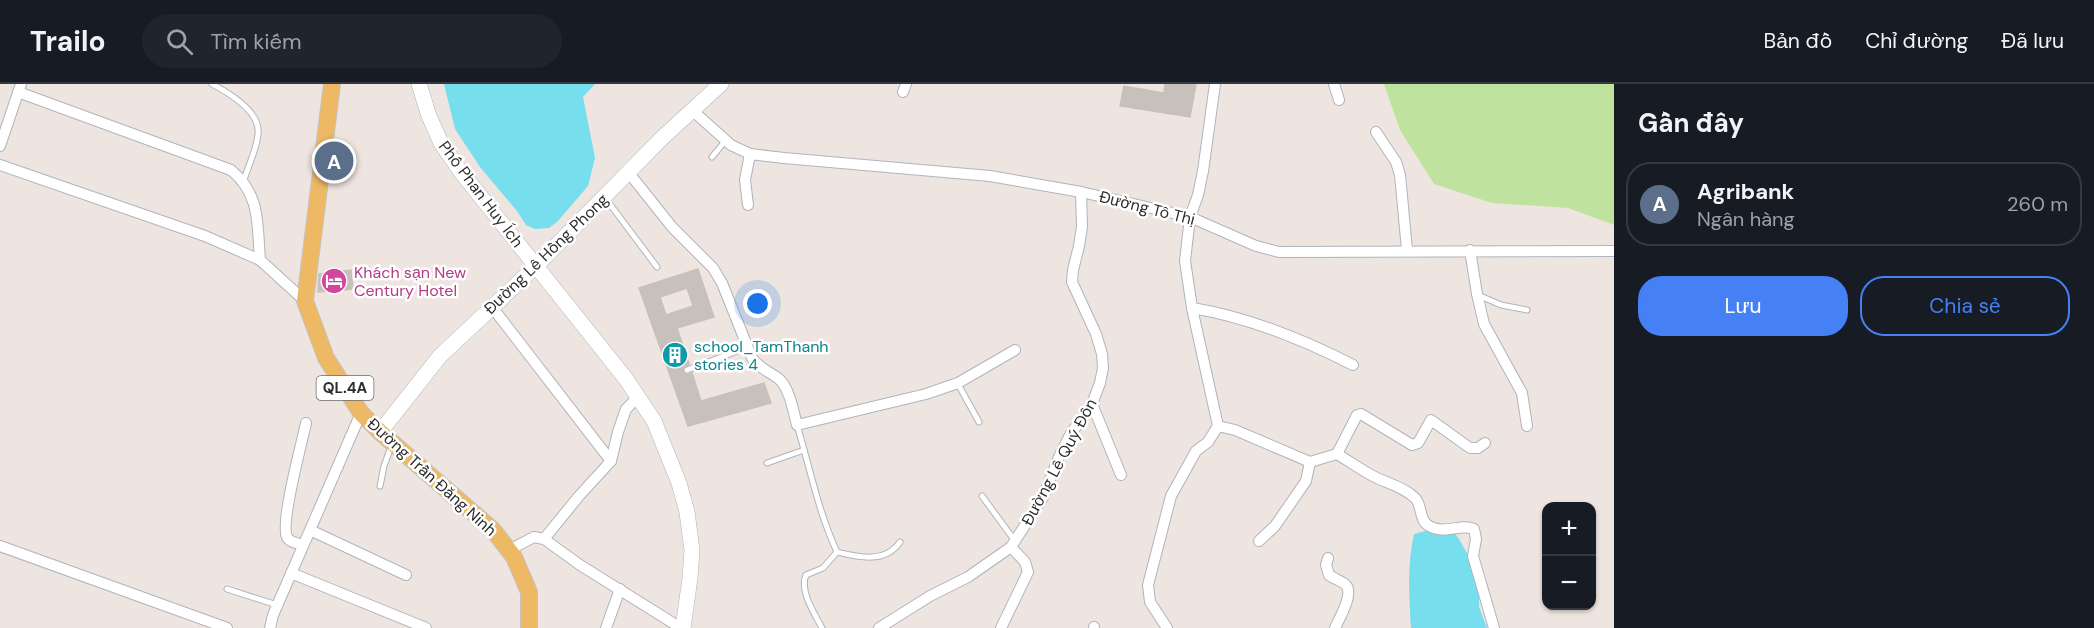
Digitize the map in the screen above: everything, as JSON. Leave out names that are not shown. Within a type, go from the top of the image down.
[{"type":"main road","name":"Đường Trần Đăng Ninh","points":[[332,84],[305,302],[327,358],[361,413],[493,530],[514,557],[529,592],[529,628]]},
{"type":"street","name":"Phố Phan Huy Ích","points":[[419,84],[429,116],[441,143],[461,172],[626,379],[654,421],[679,483],[687,512],[692,550],[682,628]]},
{"type":"street","name":"Đường Lê Hồng Phong","points":[[386,437],[440,356],[536,266],[662,138],[721,84]]},
{"type":"street","points":[[1334,84],[1339,100]]},
{"type":"street","points":[[1167,628],[1150,602],[1148,585],[1171,496],[1196,451],[1208,442],[1218,426],[1192,308],[1185,261],[1190,217],[1198,195],[1218,85]]},
{"type":"street","points":[[0,146],[20,88],[231,170],[244,180],[255,204],[260,260]]},
{"type":"street","name":"Đường Tô Thị","points":[[693,111],[731,145],[750,154],[990,176],[1081,192],[1190,217],[1256,246],[1279,252],[1614,251]]},
{"type":"street","points":[[1376,132],[1396,162],[1407,250]]},
{"type":"street","points":[[748,205],[745,180],[750,154]]},
{"type":"street","points":[[0,165],[169,222],[260,260],[305,302]]},
{"type":"street","points":[[629,173],[672,226],[713,268],[722,283],[752,358],[760,368],[778,378],[785,385],[797,425],[926,394],[958,383],[1015,350]]},
{"type":"street","name":"Đường Lê Quý Đôn","points":[[879,628],[930,596],[968,577],[1013,544],[1043,497],[1070,435],[1092,404],[1103,368],[1102,354],[1096,334],[1072,282],[1082,227],[1081,192]]},
{"type":"street","points":[[1470,250],[1477,294],[1485,324],[1522,393],[1527,426]]},
{"type":"street","points":[[492,307],[611,461]]},
{"type":"street","points":[[1192,308],[1232,316],[1311,344],[1353,365]]},
{"type":"street","points":[[544,539],[611,461],[626,409],[638,397]]},
{"type":"street","points":[[1092,404],[1121,475]]},
{"type":"street","points":[[270,628],[277,605],[361,413]]},
{"type":"street","points":[[1218,426],[1235,430],[1310,462],[1337,454],[1357,415],[1361,414],[1413,445],[1418,443],[1431,420],[1470,448],[1478,448],[1485,443]]},
{"type":"street","points":[[303,544],[292,542],[288,539],[286,532],[287,510],[306,423]]},
{"type":"street","points":[[1337,454],[1372,476],[1411,494],[1417,500],[1420,514],[1426,524],[1435,529],[1449,531],[1468,527],[1474,529],[1476,539],[1473,556],[1494,628]]},
{"type":"street","points":[[1259,541],[1275,526],[1306,481],[1310,462]]},
{"type":"street","points":[[310,530],[406,575]]},
{"type":"street","points":[[509,550],[534,537],[544,539],[580,565],[682,628]]},
{"type":"street","points":[[1001,628],[1028,572],[1025,562],[1013,544]]},
{"type":"street","points":[[0,546],[227,628]]},
{"type":"street","points":[[1328,558],[1326,565],[1329,575],[1346,584],[1349,590],[1335,628]]},
{"type":"street","points":[[291,573],[426,628]]},
{"type":"street","points":[[606,628],[620,589]]},
{"type":"lane","points":[[212,84],[234,95],[253,115],[259,133],[244,180]]},
{"type":"lane","points":[[712,157],[726,140]]},
{"type":"lane","points":[[605,197],[657,267]]},
{"type":"lane","points":[[1477,294],[1501,305],[1527,310]]},
{"type":"lane","points":[[687,370],[748,347]]},
{"type":"lane","points":[[958,383],[979,422]]},
{"type":"lane","points":[[797,425],[813,478],[817,500],[837,552]]},
{"type":"lane","points":[[380,486],[386,437]]},
{"type":"lane","points":[[767,463],[804,450]]},
{"type":"lane","points":[[982,496],[1013,544]]},
{"type":"lane","points":[[837,552],[867,558],[880,555],[900,542]]},
{"type":"lane","points":[[822,628],[808,600],[803,582],[806,575],[823,568],[837,552]]},
{"type":"lane","points":[[226,589],[277,605]]},
{"type":"green space","points":[[1384,84],[1614,84],[1614,225],[1568,208],[1492,203],[1434,184],[1400,130]]},
{"type":"water","points":[[444,84],[595,84],[583,97],[595,158],[588,186],[557,222],[549,228],[535,229],[526,225],[480,167],[455,129]]},
{"type":"water","points":[[1429,530],[1453,531],[1459,539],[1479,575],[1479,607],[1487,628],[1411,628],[1409,581],[1414,534]]},
{"type":"building","points":[[1165,84],[1196,84],[1190,117],[1120,106],[1124,86],[1164,93]]},
{"type":"building","name":"school_TamThanh stories 4","points":[[698,269],[714,317],[677,328],[689,364],[683,367],[683,372],[687,375],[692,373],[701,401],[764,383],[771,403],[688,426],[639,288]],"holes":[[[687,288],[693,306],[666,315],[660,297]]]},
{"type":"building","name":"Khách sạn New Century Hotel","points":[[351,270],[353,289],[318,292],[319,274]]},
{"type":"place","name":"Agribank","points":[[334,161]]},
{"type":"place","name":"Khách sạn New Century Hotel","points":[[334,281]]},
{"type":"place","name":"school_TamThanh stories 4","points":[[675,355]]}]
